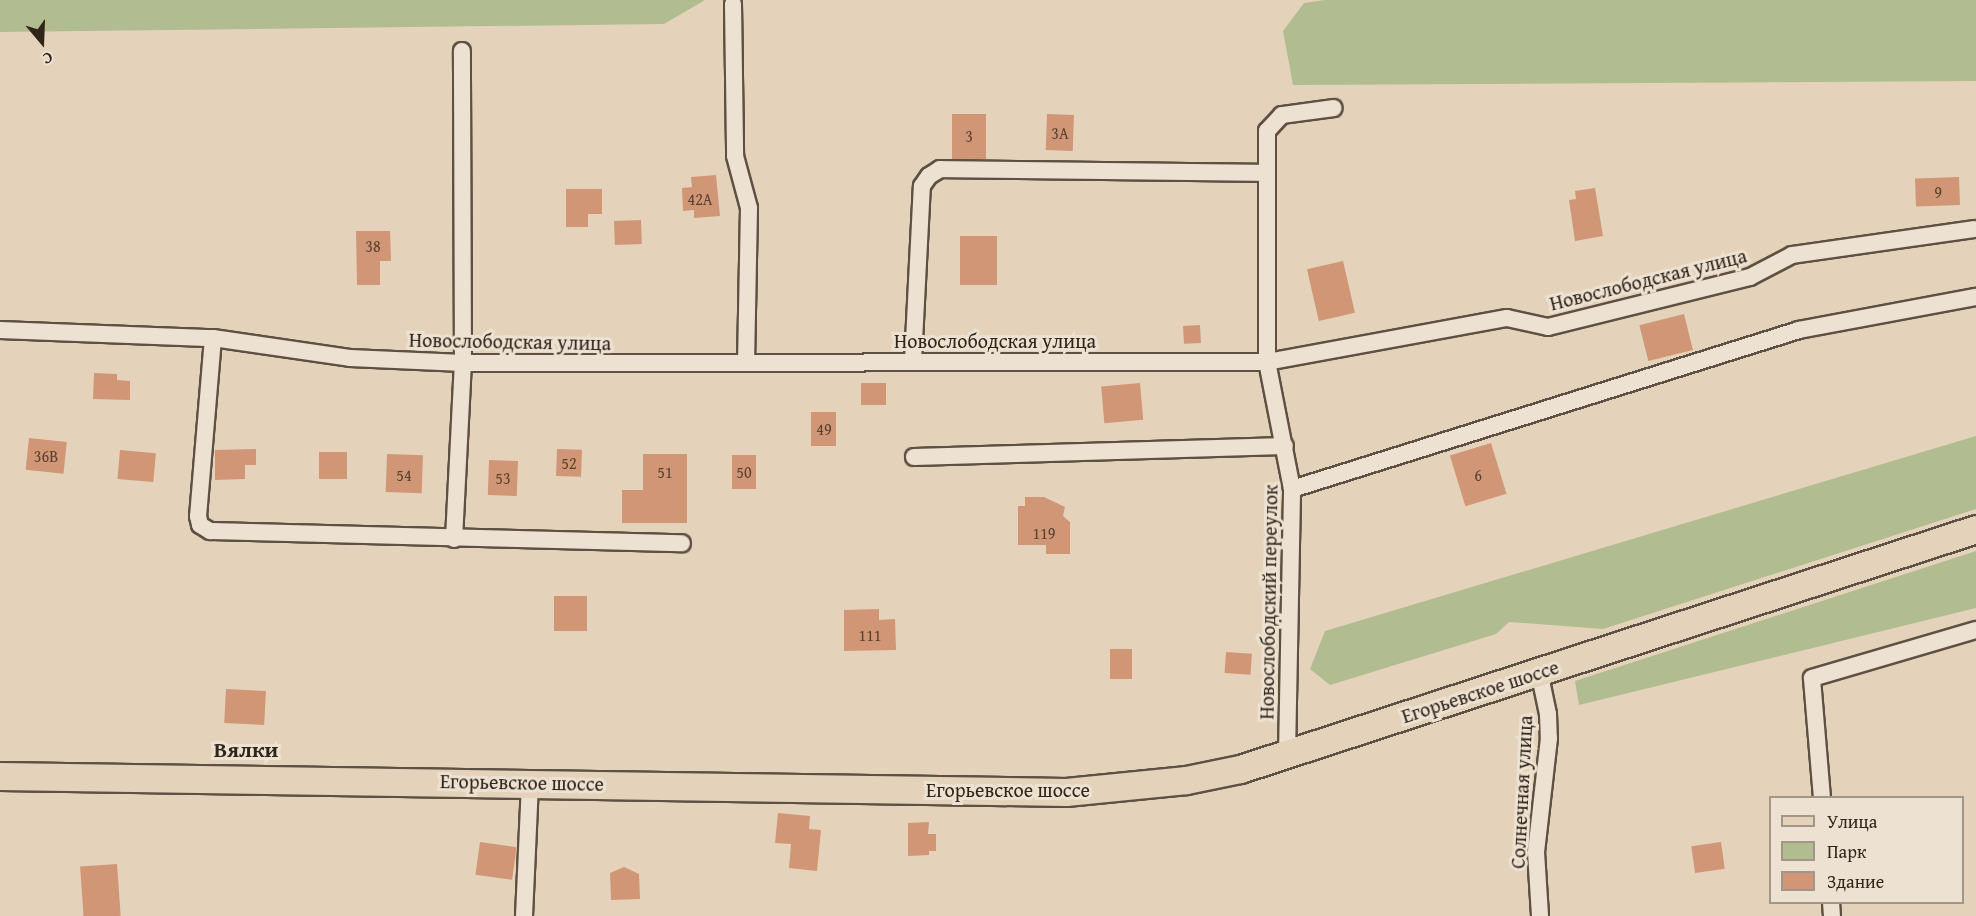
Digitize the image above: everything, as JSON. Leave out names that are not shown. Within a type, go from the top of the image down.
[{"type":"main road","name":"Егорьевское шоссе","points":[[0,776],[530,782],[1066,792],[1204,777],[1287,754],[1976,529]]},
{"type":"street","points":[[733,3],[735,156],[748,208],[746,362]]},
{"type":"street","points":[[454,539],[464,363],[462,51]]},
{"type":"street","name":"Новослободский переулок","points":[[1287,754],[1292,489],[1267,362],[1267,131],[1282,115],[1334,108]]},
{"type":"street","points":[[913,361],[922,186],[929,176],[940,169],[1267,173]]},
{"type":"street","name":"Новослободская улица","points":[[0,330],[213,338],[350,358],[464,363],[1267,362],[1507,318],[1548,327],[1750,277],[1792,255],[1974,229]]},
{"type":"street","points":[[1292,489],[1799,330],[1976,297]]},
{"type":"street","points":[[213,338],[198,516],[200,525],[210,531],[682,543]]},
{"type":"street","points":[[914,457],[1285,446]]},
{"type":"street","points":[[1822,796],[1812,678],[1976,630]]},
{"type":"street","name":"Солнечная улица","points":[[1539,671],[1548,714],[1549,738],[1536,852],[1540,916]]},
{"type":"street","points":[[524,916],[530,782]]},
{"type":"green space","points":[[0,0],[705,0],[664,24],[0,32]]},
{"type":"green space","points":[[1325,0],[1976,0],[1976,81],[1293,85],[1283,31],[1304,3]]},
{"type":"green space","points":[[1976,436],[1976,509],[1603,629],[1509,622],[1496,634],[1330,685],[1310,669],[1325,631]]},
{"type":"green space","points":[[1976,551],[1976,608],[1579,705],[1575,681]]},
{"type":"building","points":[[952,114],[986,114],[986,159],[952,159]]},
{"type":"building","points":[[1047,114],[1074,115],[1073,151],[1046,150]]},
{"type":"building","points":[[716,175],[720,216],[694,218],[694,210],[683,211],[682,188],[692,187],[691,177]]},
{"type":"building","points":[[1959,177],[1960,205],[1916,207],[1915,179]]},
{"type":"building","points":[[1595,188],[1603,236],[1575,241],[1569,200],[1576,199],[1575,191]]},
{"type":"building","points":[[566,189],[602,189],[602,214],[588,214],[588,227],[566,227]]},
{"type":"building","points":[[641,220],[642,244],[615,245],[614,221]]},
{"type":"building","points":[[356,231],[390,231],[391,261],[380,261],[380,285],[357,285]]},
{"type":"building","points":[[960,236],[997,236],[997,285],[960,285]]},
{"type":"building","points":[[1343,261],[1355,313],[1319,321],[1307,269]]},
{"type":"building","points":[[1684,314],[1693,350],[1648,361],[1639,325]]},
{"type":"building","points":[[1200,325],[1201,343],[1184,344],[1183,326]]},
{"type":"building","points":[[94,373],[117,374],[117,380],[130,381],[130,400],[93,399]]},
{"type":"building","points":[[861,383],[886,383],[886,405],[861,405]]},
{"type":"building","points":[[1140,383],[1143,420],[1104,423],[1101,386]]},
{"type":"building","points":[[811,412],[836,412],[836,446],[811,446]]},
{"type":"building","points":[[29,438],[67,442],[63,474],[26,470]]},
{"type":"building","points":[[1491,443],[1506,494],[1465,506],[1450,456]]},
{"type":"building","points":[[256,449],[256,465],[245,465],[245,479],[215,480],[215,450]]},
{"type":"building","points":[[557,449],[582,450],[581,477],[556,476]]},
{"type":"building","points":[[120,450],[156,453],[153,482],[117,479]]},
{"type":"building","points":[[319,452],[347,452],[347,479],[319,479]]},
{"type":"building","points":[[387,454],[423,455],[422,493],[386,492]]},
{"type":"building","points":[[643,454],[687,454],[687,523],[622,523],[622,490],[643,490]]},
{"type":"building","points":[[732,455],[756,455],[756,489],[732,489]]},
{"type":"building","points":[[489,460],[518,461],[517,496],[488,495]]},
{"type":"building","points":[[1025,497],[1044,497],[1065,507],[1063,516],[1070,522],[1070,554],[1046,554],[1046,545],[1018,545],[1018,506],[1025,506]]},
{"type":"building","points":[[554,596],[587,596],[587,631],[554,631]]},
{"type":"building","points":[[879,609],[879,620],[895,619],[896,650],[844,651],[844,610]]},
{"type":"building","points":[[1110,649],[1132,649],[1132,679],[1110,679]]},
{"type":"building","points":[[1226,652],[1252,654],[1250,675],[1225,673]]},
{"type":"building","points":[[226,689],[266,691],[264,725],[224,723]]},
{"type":"building","points":[[778,813],[810,816],[809,829],[821,830],[817,871],[789,868],[791,844],[775,843]]},
{"type":"building","points":[[929,822],[928,834],[936,834],[936,851],[929,851],[929,855],[908,856],[908,823]]},
{"type":"building","points":[[480,842],[517,847],[512,880],[475,875]]},
{"type":"building","points":[[1721,842],[1725,869],[1695,873],[1691,846]]},
{"type":"building","points":[[117,864],[121,916],[84,916],[80,867]]},
{"type":"building","points":[[624,867],[639,874],[640,899],[611,900],[610,873]]},
{"type":"district","name":"Вялки","points":[[246,750]]}]
